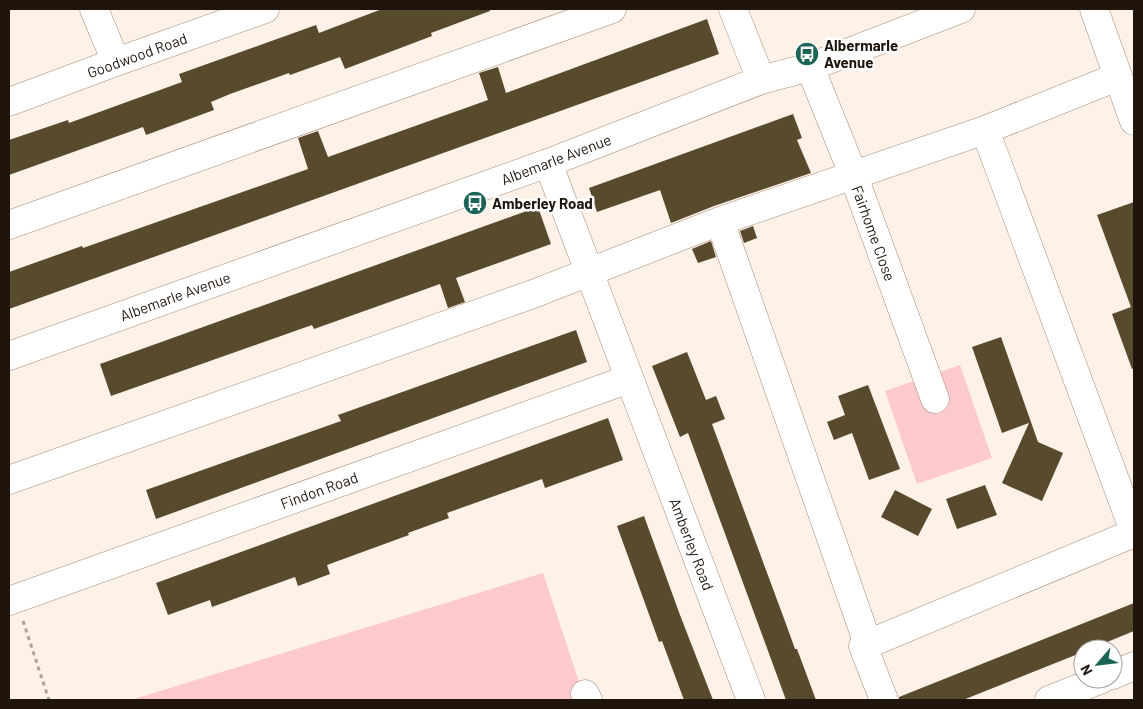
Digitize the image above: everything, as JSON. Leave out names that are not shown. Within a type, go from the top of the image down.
[{"type":"street","points":[[94,9],[116,62]]},
{"type":"street","name":"Goodwood Road","points":[[9,102],[265,9]]},
{"type":"street","points":[[9,226],[612,9]]},
{"type":"street","points":[[733,9],[761,80]]},
{"type":"street","name":"Albemarle Avenue","points":[[9,356],[548,163],[761,80],[810,67],[961,9]]},
{"type":"street","points":[[1094,9],[1124,82],[1134,121]]},
{"type":"street","name":"Fairhome Close","points":[[810,67],[853,174],[935,400]]},
{"type":"street","points":[[9,480],[591,272],[720,221],[1124,82]]},
{"type":"street","points":[[884,700],[863,646],[1134,532],[985,130]]},
{"type":"street","name":"Amberley Road","points":[[548,163],[591,272],[629,379],[751,700]]},
{"type":"street","points":[[720,221],[868,644]]},
{"type":"street","name":"Findon Road","points":[[12,600],[629,379]]},
{"type":"street","points":[[1048,700],[1076,689]]},
{"type":"path","points":[[12,600],[49,700]]},
{"type":"shaded area","points":[[960,365],[992,458],[917,484],[885,391]]},
{"type":"shaded area","points":[[543,573],[585,700],[131,700]]},
{"type":"building","points":[[382,9],[490,9],[490,11],[431,33],[432,36],[345,69],[340,57],[290,75],[289,73],[211,102],[214,110],[146,135],[143,127],[9,175],[9,140],[68,120],[69,123],[182,82],[179,74],[316,25],[319,33]]},
{"type":"building","points":[[707,19],[719,54],[9,309],[9,272],[308,169],[298,138],[318,131],[328,157],[488,100],[479,73],[498,67],[506,93]]},
{"type":"building","points":[[793,114],[802,138],[797,140],[811,173],[714,206],[671,223],[660,190],[597,212],[589,188]]},
{"type":"building","points":[[1134,202],[1134,368],[1132,369],[1112,314],[1131,307],[1097,215]]},
{"type":"building","points":[[538,207],[551,244],[456,278],[465,302],[448,308],[440,284],[314,329],[312,325],[111,396],[100,364]]},
{"type":"building","points":[[753,226],[757,238],[744,243],[740,231]]},
{"type":"building","points":[[711,241],[716,257],[698,263],[692,249]]},
{"type":"building","points":[[576,330],[587,362],[156,519],[146,490],[341,421],[338,415]]},
{"type":"building","points":[[1001,337],[1038,442],[1063,453],[1042,501],[1002,483],[1029,423],[1002,433],[972,347]]},
{"type":"building","points":[[687,352],[706,400],[716,396],[725,419],[712,424],[795,649],[797,649],[816,700],[786,700],[688,433],[680,437],[652,366]]},
{"type":"building","points":[[868,385],[900,469],[869,480],[852,433],[834,440],[827,422],[845,415],[838,396]]},
{"type":"building","points":[[608,418],[623,460],[545,488],[542,479],[447,513],[449,518],[327,565],[330,574],[298,586],[295,577],[212,607],[210,600],[168,615],[156,583]]},
{"type":"building","points":[[985,485],[997,515],[957,529],[946,499]]},
{"type":"building","points":[[895,490],[932,509],[918,536],[881,517]]},
{"type":"building","points":[[644,516],[713,700],[684,700],[662,641],[659,642],[617,526]]},
{"type":"building","points":[[1134,603],[1134,631],[1114,639],[1073,639],[1073,656],[963,700],[899,700],[899,697]]},
{"type":"place","name":"Albermarle Avenue","points":[[807,54]]},
{"type":"place","name":"Amberley Road","points":[[475,203]]}]
